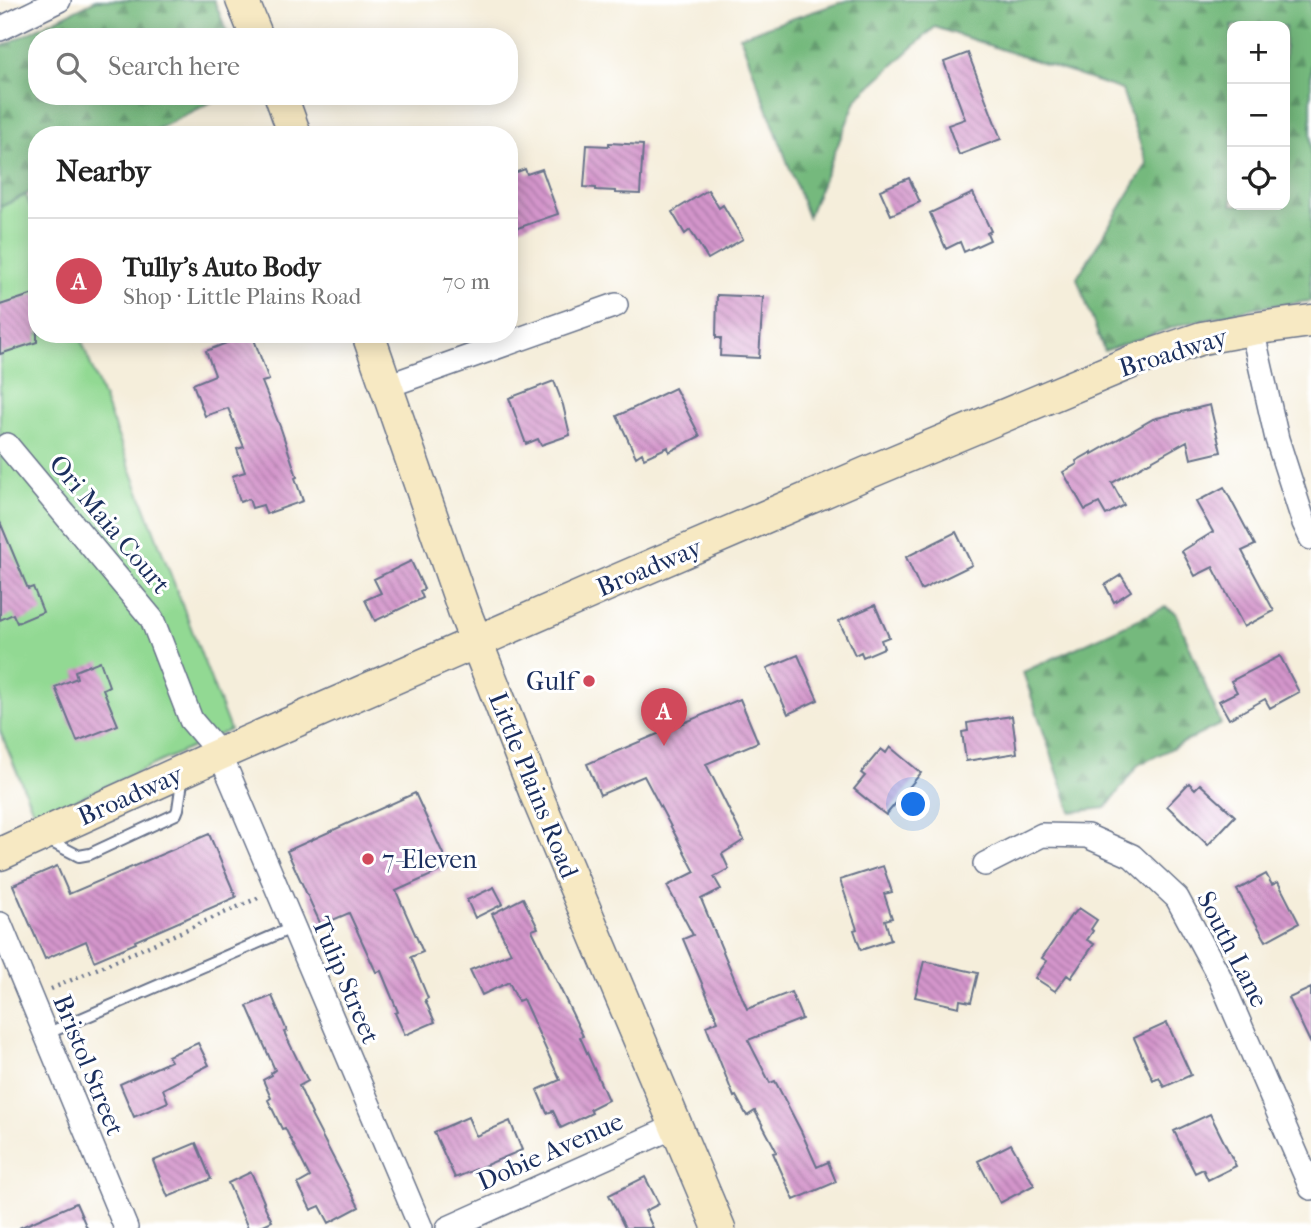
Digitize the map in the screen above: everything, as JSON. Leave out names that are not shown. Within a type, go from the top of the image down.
[{"type":"main road","points":[[242,0],[253,28]]},
{"type":"main road","points":[[284,105],[292,126]]},
{"type":"main road","name":"Broadway","points":[[0,854],[477,642],[1134,360],[1202,338],[1311,321]]},
{"type":"main road","name":"Little Plains Road","points":[[371,343],[461,600],[536,794],[719,1228]]},
{"type":"street","points":[[0,29],[59,0]]},
{"type":"street","points":[[518,340],[616,305]]},
{"type":"street","points":[[1252,329],[1276,439],[1311,538]]},
{"type":"street","points":[[387,386],[509,343]]},
{"type":"street","name":"Ori Maia Court","points":[[7,444],[152,619],[191,720],[220,754]]},
{"type":"street","name":"Tulip Street","points":[[220,754],[421,1228]]},
{"type":"street","name":"South Lane","points":[[985,864],[1042,835],[1087,836],[1132,856],[1177,898],[1219,976],[1311,1188]]},
{"type":"street","name":"Bristol Street","points":[[0,924],[126,1228]]},
{"type":"street","name":"Dobie Avenue","points":[[448,1228],[676,1126]]},
{"type":"lane","points":[[46,1034],[294,928]]},
{"type":"path","points":[[50,990],[260,897]]},
{"type":"green space","points":[[96,0],[214,0],[225,28],[39,28]]},
{"type":"green space","points":[[848,0],[1311,0],[1311,301],[1258,307],[1180,325],[1104,351],[1077,278],[1147,164],[1122,90],[935,27],[857,98],[808,217],[740,36]]},
{"type":"green space","points":[[28,33],[28,105],[205,105],[164,126],[28,126],[28,193],[0,207],[0,47]]},
{"type":"green space","points":[[26,195],[28,200],[28,343],[82,343],[230,730],[36,818],[0,731],[0,207]]},
{"type":"green space","points":[[1165,607],[1176,613],[1221,724],[1138,765],[1106,808],[1071,812],[1023,672]]},
{"type":"building","points":[[968,53],[1001,139],[959,155],[948,125],[965,119],[944,62]]},
{"type":"building","points":[[609,143],[643,145],[640,194],[584,187],[587,145],[609,146]]},
{"type":"building","points":[[525,169],[527,174],[542,169],[558,214],[518,228],[518,172]]},
{"type":"building","points":[[909,178],[920,202],[891,215],[880,190]]},
{"type":"building","points":[[708,190],[719,208],[723,205],[743,239],[708,259],[690,230],[685,234],[672,212]]},
{"type":"building","points":[[973,193],[991,231],[987,233],[990,240],[964,252],[960,242],[946,249],[930,213]]},
{"type":"building","points":[[717,295],[763,297],[759,358],[720,356],[721,338],[716,338]]},
{"type":"building","points":[[28,296],[28,343],[34,343],[0,354],[0,305]]},
{"type":"building","points":[[226,343],[255,343],[269,380],[262,382],[281,429],[303,501],[266,514],[263,505],[252,508],[249,499],[240,502],[232,476],[245,472],[237,449],[244,447],[228,408],[205,416],[193,384],[215,375],[206,351]]},
{"type":"building","points":[[554,381],[570,435],[541,445],[538,439],[526,444],[509,398]]},
{"type":"building","points":[[675,388],[700,436],[669,452],[668,447],[644,458],[642,453],[636,457],[617,416]]},
{"type":"building","points":[[1210,405],[1221,452],[1191,459],[1187,441],[1112,483],[1124,505],[1106,515],[1099,503],[1085,510],[1063,472],[1077,464],[1076,461],[1153,419]]},
{"type":"building","points":[[1224,487],[1255,545],[1242,551],[1274,611],[1244,627],[1213,567],[1195,576],[1182,551],[1213,532],[1196,502]]},
{"type":"building","points":[[0,522],[28,589],[33,587],[43,612],[17,623],[13,614],[0,620]]},
{"type":"building","points":[[956,532],[972,565],[921,590],[906,557]]},
{"type":"building","points":[[411,561],[424,589],[420,591],[423,598],[375,621],[365,600],[381,593],[374,579]]},
{"type":"building","points":[[1121,575],[1131,591],[1114,602],[1105,585]]},
{"type":"building","points":[[875,605],[889,637],[881,640],[884,648],[863,657],[861,652],[855,655],[839,621]]},
{"type":"building","points":[[798,655],[818,700],[788,714],[767,668]]},
{"type":"building","points":[[1280,656],[1299,692],[1270,708],[1265,699],[1229,719],[1219,701],[1237,692],[1231,681]]},
{"type":"building","points":[[100,661],[109,686],[103,689],[118,725],[77,741],[55,687],[77,678],[75,671]]},
{"type":"building","points":[[740,699],[758,742],[706,764],[744,840],[722,854],[729,869],[714,877],[721,889],[701,899],[747,1009],[791,992],[802,1019],[748,1040],[770,1083],[775,1081],[817,1167],[828,1162],[836,1182],[794,1200],[773,1153],[777,1152],[755,1111],[747,1116],[736,1096],[734,1097],[706,1026],[718,1021],[683,939],[693,935],[667,886],[695,872],[644,776],[600,795],[587,764]]},
{"type":"building","points":[[1012,716],[1017,753],[966,761],[962,732],[968,731],[967,723]]},
{"type":"building","points":[[890,747],[921,773],[886,815],[854,789],[865,776],[861,773],[881,749],[886,753]]},
{"type":"building","points":[[1189,783],[1195,789],[1200,784],[1235,816],[1208,845],[1167,806]]},
{"type":"building","name":"7-Eleven","points":[[415,793],[449,867],[396,891],[423,952],[411,957],[435,1022],[405,1035],[381,971],[376,972],[349,913],[321,925],[287,851]]},
{"type":"building","points":[[209,834],[236,897],[94,961],[86,941],[45,959],[13,885],[57,866],[69,894]]},
{"type":"building","points":[[883,866],[892,892],[884,894],[892,918],[885,920],[891,940],[861,950],[854,930],[857,929],[840,880]]},
{"type":"building","points":[[1266,874],[1272,885],[1278,882],[1299,923],[1266,941],[1237,890]]},
{"type":"building","points":[[494,887],[503,904],[475,918],[467,900]]},
{"type":"building","points":[[523,898],[538,928],[532,930],[583,1036],[580,1037],[608,1100],[590,1109],[592,1113],[561,1128],[553,1111],[547,1113],[537,1090],[560,1080],[523,999],[518,1001],[509,982],[482,995],[470,970],[511,953],[492,914]]},
{"type":"building","points":[[1079,908],[1097,920],[1087,940],[1094,944],[1071,978],[1067,975],[1055,991],[1035,978],[1047,961],[1042,958]]},
{"type":"building","points":[[924,961],[978,973],[971,1002],[960,1000],[959,1007],[915,997]]},
{"type":"building","points":[[1311,988],[1311,1044],[1289,998]]},
{"type":"building","points":[[272,996],[287,1031],[284,1032],[308,1081],[299,1086],[311,1115],[359,1207],[329,1223],[320,1206],[311,1210],[298,1184],[310,1177],[268,1100],[271,1098],[263,1080],[275,1070],[247,1006]]},
{"type":"building","points":[[1167,1023],[1191,1075],[1164,1087],[1159,1077],[1153,1080],[1134,1038]]},
{"type":"building","points":[[198,1043],[209,1065],[163,1089],[168,1102],[134,1117],[120,1084],[171,1061],[168,1056]]},
{"type":"building","points":[[1210,1114],[1236,1166],[1208,1180],[1203,1169],[1195,1173],[1174,1131]]},
{"type":"building","points":[[468,1117],[476,1136],[510,1121],[522,1150],[455,1178],[434,1132]]},
{"type":"building","points":[[196,1143],[211,1179],[168,1197],[153,1161]]},
{"type":"building","points":[[1011,1144],[1034,1185],[1000,1203],[978,1161]]},
{"type":"building","points":[[251,1172],[272,1221],[257,1228],[248,1228],[228,1183]]},
{"type":"building","points":[[645,1177],[659,1204],[645,1211],[653,1228],[625,1228],[609,1195]]},
{"type":"building","points":[[76,1203],[87,1228],[19,1228]]},
{"type":"place","name":"Gulf","points":[[589,681]]},
{"type":"place","name":"Tully's Auto Body","points":[[664,746]]},
{"type":"place","name":"7-Eleven","points":[[368,859]]}]
